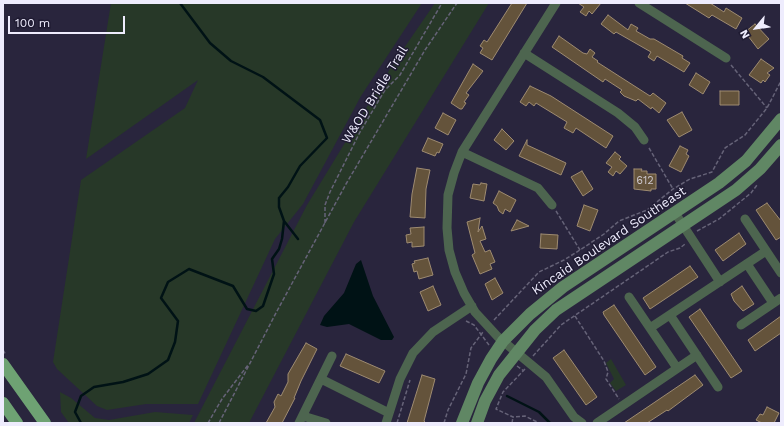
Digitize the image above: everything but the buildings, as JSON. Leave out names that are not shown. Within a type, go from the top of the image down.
[{"type":"main road","points":[[3,364],[45,423]]},
{"type":"main road","points":[[3,403],[17,423]]},
{"type":"street","points":[[556,3],[462,152],[451,184],[447,206],[447,228],[455,272],[485,330],[504,342],[546,377],[574,417],[582,423]]},
{"type":"street","points":[[639,3],[726,58]]},
{"type":"street","points":[[524,53],[618,113],[634,127],[644,140]]},
{"type":"street","name":"Kincaid Boulevard Southeast","points":[[462,423],[478,383],[504,342],[530,314],[545,300],[719,183],[746,161],[781,119]]},
{"type":"street","points":[[477,423],[485,401],[499,375],[535,330],[556,310],[736,190],[760,169],[781,145]]},
{"type":"street","points":[[462,152],[538,188],[552,206]]},
{"type":"street","points":[[675,213],[690,239],[720,282]]},
{"type":"street","points":[[745,220],[781,273]]},
{"type":"street","points":[[650,328],[766,251]]},
{"type":"street","points":[[741,325],[777,300],[747,264]]},
{"type":"street","points":[[629,297],[677,368]]},
{"type":"street","points":[[386,423],[400,379],[413,353],[433,332],[472,306]]},
{"type":"street","points":[[670,315],[718,386]]},
{"type":"street","points":[[596,423],[697,355]]},
{"type":"street","points":[[326,423],[301,420],[332,356]]},
{"type":"street","points":[[321,379],[389,413]]},
{"type":"path","name":"W&OD Bridle Trail","points":[[325,223],[325,205],[330,192],[360,132],[386,90],[400,75],[442,3]]},
{"type":"path","points":[[219,423],[346,184],[425,50],[457,3]]},
{"type":"path","points":[[726,58],[767,108]]},
{"type":"path","points":[[444,423],[448,410],[466,374],[471,348],[485,330],[539,272],[580,250],[619,221],[647,210],[673,189],[690,179],[712,172],[725,148],[745,135],[767,108],[781,81]]},
{"type":"path","points":[[644,140],[673,189]]},
{"type":"path","points":[[539,423],[525,416],[513,417],[496,409],[502,392],[524,371],[528,362],[553,332],[668,252],[680,248],[697,232],[719,219],[743,200],[759,183]]},
{"type":"path","points":[[552,206],[580,250]]},
{"type":"path","points":[[574,316],[604,361],[608,372],[606,379],[623,405]]},
{"type":"path","points":[[460,322],[470,322],[485,330],[488,344]]},
{"type":"path","points":[[208,423],[222,399],[251,361]]},
{"type":"path","points":[[397,423],[410,378]]},
{"type":"path","points":[[512,423],[513,417]]},
{"type":"green space","points":[[111,3],[422,3],[361,96],[303,204],[275,239],[198,404],[146,404],[107,410],[97,406],[57,369],[53,362],[81,180],[185,108],[198,80],[86,159]]},
{"type":"green space","points":[[435,3],[489,3],[354,222],[249,423],[194,423],[307,205],[393,64]]},
{"type":"green space","points":[[611,359],[626,385],[616,391],[610,383],[614,379],[606,363]]},
{"type":"green space","points":[[60,392],[71,398],[95,418],[109,420],[155,412],[193,415],[189,423],[69,423],[61,412]]},
{"type":"shaded area","points":[[361,260],[373,296],[394,337],[392,340],[381,340],[349,324],[327,327],[320,325],[324,316],[344,293],[356,264]]},
{"type":"waterway","points":[[81,423],[75,412],[81,396],[94,387],[123,382],[148,374],[168,360],[175,342],[178,321],[161,298],[168,282],[189,269],[233,286],[247,309],[256,311],[263,306],[274,274],[272,259],[279,249],[282,239],[284,221],[279,207],[279,198],[288,187],[300,166],[327,138],[320,120],[263,77],[231,61],[210,43],[180,3]]},
{"type":"waterway","points":[[284,221],[298,239]]},
{"type":"waterway","points":[[507,396],[539,412],[550,423]]}]
